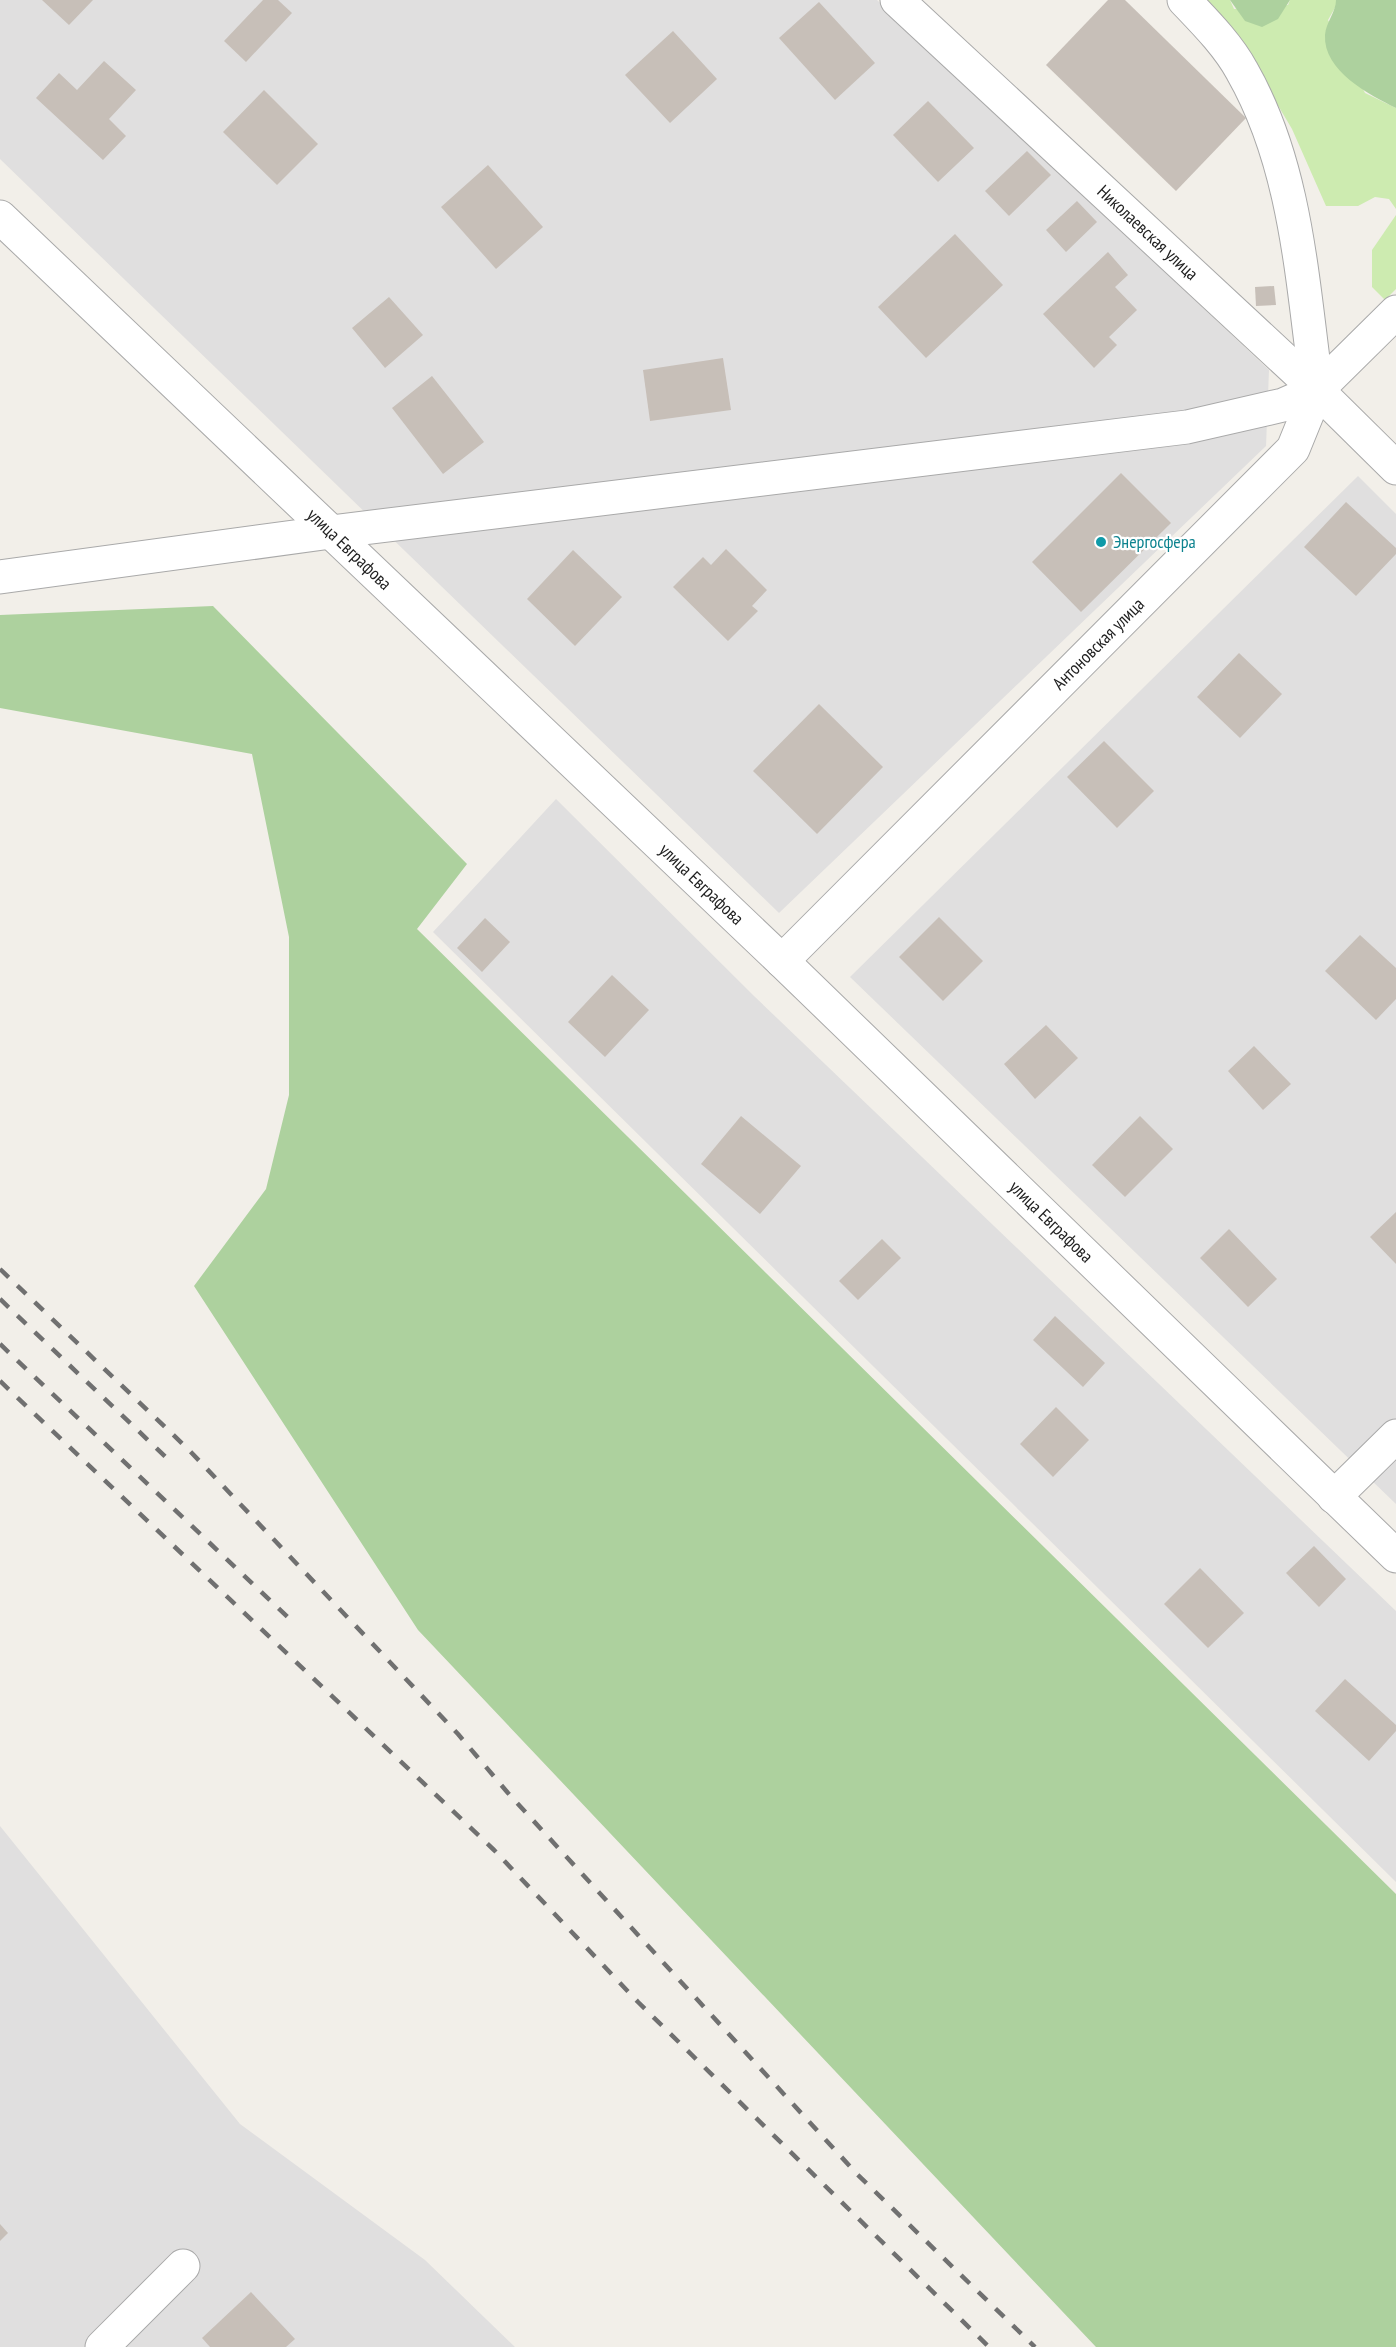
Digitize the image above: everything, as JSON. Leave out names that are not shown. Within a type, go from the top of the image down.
[{"type":"street","name":"Николаевская улица","points":[[897,0],[1317,390],[1396,468]]},
{"type":"street","points":[[0,577],[331,532],[1187,427],[1283,405],[1317,390],[1287,179],[1265,115],[1241,68],[1184,0]]},
{"type":"street","name":"улица Евграфова","points":[[0,217],[782,961],[1396,1556]]},
{"type":"street","name":"Антоновская улица","points":[[782,961],[1293,448],[1317,390],[1396,312]]},
{"type":"street","points":[[1335,1497],[1396,1436]]},
{"type":"street","points":[[102,2347],[183,2266]]},
{"type":"shaded area","points":[[0,0],[877,0],[1269,370],[1266,446],[779,913],[0,159]]},
{"type":"shaded area","points":[[1358,476],[1396,514],[1396,1504],[850,977]]},
{"type":"shaded area","points":[[556,799],[754,996],[1396,1611],[1396,1882],[433,932]]},
{"type":"shaded area","points":[[0,1826],[240,2124],[425,2260],[515,2347],[0,2347]]},
{"type":"green space","points":[[1205,0],[1230,0],[1234,9],[1288,5],[1290,0],[1336,0],[1336,6],[1328,20],[1365,93],[1396,108],[1396,209],[1389,199],[1375,197],[1358,206],[1326,206],[1292,129],[1251,60]]},
{"type":"green space","points":[[1230,0],[1290,0],[1278,19],[1262,27],[1245,21]]},
{"type":"green space","points":[[1336,0],[1396,0],[1396,108],[1350,80],[1332,60],[1326,48],[1325,35]]},
{"type":"green space","points":[[1396,215],[1396,289],[1385,300],[1372,287],[1372,250]]},
{"type":"green space","points":[[213,606],[467,864],[417,929],[1396,1894],[1396,2347],[1096,2347],[418,1630],[194,1286],[266,1189],[289,1095],[289,937],[252,754],[0,708],[0,615]]},
{"type":"building","points":[[42,0],[93,0],[69,25]]},
{"type":"building","points":[[263,0],[278,0],[292,13],[246,62],[224,41]]},
{"type":"building","points":[[1108,0],[1125,0],[1246,118],[1176,191],[1046,65]]},
{"type":"building","points":[[819,2],[875,63],[835,100],[779,38]]},
{"type":"building","points":[[673,31],[717,79],[670,123],[625,75]]},
{"type":"building","points":[[104,61],[136,90],[109,119],[126,136],[103,160],[36,98],[59,73],[77,90]]},
{"type":"building","points":[[264,90],[318,144],[277,185],[223,132]]},
{"type":"building","points":[[928,101],[974,148],[938,182],[893,135]]},
{"type":"building","points":[[1027,151],[1051,175],[1009,216],[985,191]]},
{"type":"building","points":[[488,165],[543,227],[496,269],[441,207]]},
{"type":"building","points":[[1077,201],[1097,222],[1066,252],[1046,230]]},
{"type":"building","points":[[955,234],[1003,285],[926,358],[878,307]]},
{"type":"building","points":[[1108,252],[1128,275],[1115,287],[1137,310],[1109,337],[1117,345],[1094,368],[1043,314]]},
{"type":"building","points":[[1274,286],[1276,305],[1256,306],[1255,287]]},
{"type":"building","points":[[389,297],[423,335],[385,368],[352,328]]},
{"type":"building","points":[[723,358],[731,410],[650,421],[643,370]]},
{"type":"building","points":[[432,376],[484,442],[443,474],[392,408]]},
{"type":"building","name":"Энергосфера","points":[[1121,473],[1171,523],[1081,612],[1032,562]]},
{"type":"building","points":[[1346,502],[1396,548],[1396,554],[1356,596],[1304,547]]},
{"type":"building","points":[[726,549],[767,590],[752,606],[758,611],[728,641],[673,587],[703,557],[711,565]]},
{"type":"building","points":[[573,550],[622,597],[575,646],[527,599]]},
{"type":"building","points":[[1239,653],[1282,694],[1240,738],[1197,697]]},
{"type":"building","points":[[819,704],[883,767],[817,834],[753,771]]},
{"type":"building","points":[[1104,741],[1154,791],[1117,828],[1067,777]]},
{"type":"building","points":[[939,917],[983,961],[943,1001],[899,957]]},
{"type":"building","points":[[485,918],[510,942],[482,972],[457,948]]},
{"type":"building","points":[[1360,935],[1396,968],[1396,999],[1376,1020],[1325,971]]},
{"type":"building","points":[[612,975],[649,1010],[605,1057],[568,1022]]},
{"type":"building","points":[[1046,1025],[1078,1058],[1035,1099],[1004,1064]]},
{"type":"building","points":[[1254,1046],[1291,1084],[1263,1110],[1228,1071]]},
{"type":"building","points":[[741,1116],[801,1166],[760,1214],[701,1164]]},
{"type":"building","points":[[1140,1116],[1173,1149],[1125,1197],[1092,1165]]},
{"type":"building","points":[[1396,1212],[1396,1264],[1370,1237]]},
{"type":"building","points":[[1229,1229],[1277,1279],[1248,1307],[1200,1258]]},
{"type":"building","points":[[882,1239],[901,1258],[858,1300],[839,1281]]},
{"type":"building","points":[[1055,1316],[1105,1363],[1083,1387],[1033,1340]]},
{"type":"building","points":[[1056,1407],[1089,1440],[1053,1477],[1020,1444]]},
{"type":"building","points":[[1314,1546],[1346,1579],[1319,1607],[1286,1573]]},
{"type":"building","points":[[1200,1568],[1244,1613],[1208,1648],[1164,1604]]},
{"type":"building","points":[[1345,1679],[1396,1725],[1396,1731],[1369,1761],[1315,1711]]},
{"type":"building","points":[[0,2224],[8,2233],[0,2241]]},
{"type":"building","points":[[251,2292],[295,2339],[286,2347],[210,2347],[202,2338]]},
{"type":"railway","points":[[0,1269],[189,1450],[458,1734],[508,1793],[857,2174],[1035,2347]]},
{"type":"railway","points":[[0,1299],[172,1463]]},
{"type":"railway","points":[[0,1344],[294,1623]]},
{"type":"railway","points":[[0,1381],[494,1850],[638,2002],[989,2347]]},
{"type":"place","name":"Энергосфера","points":[[1101,542]]}]
